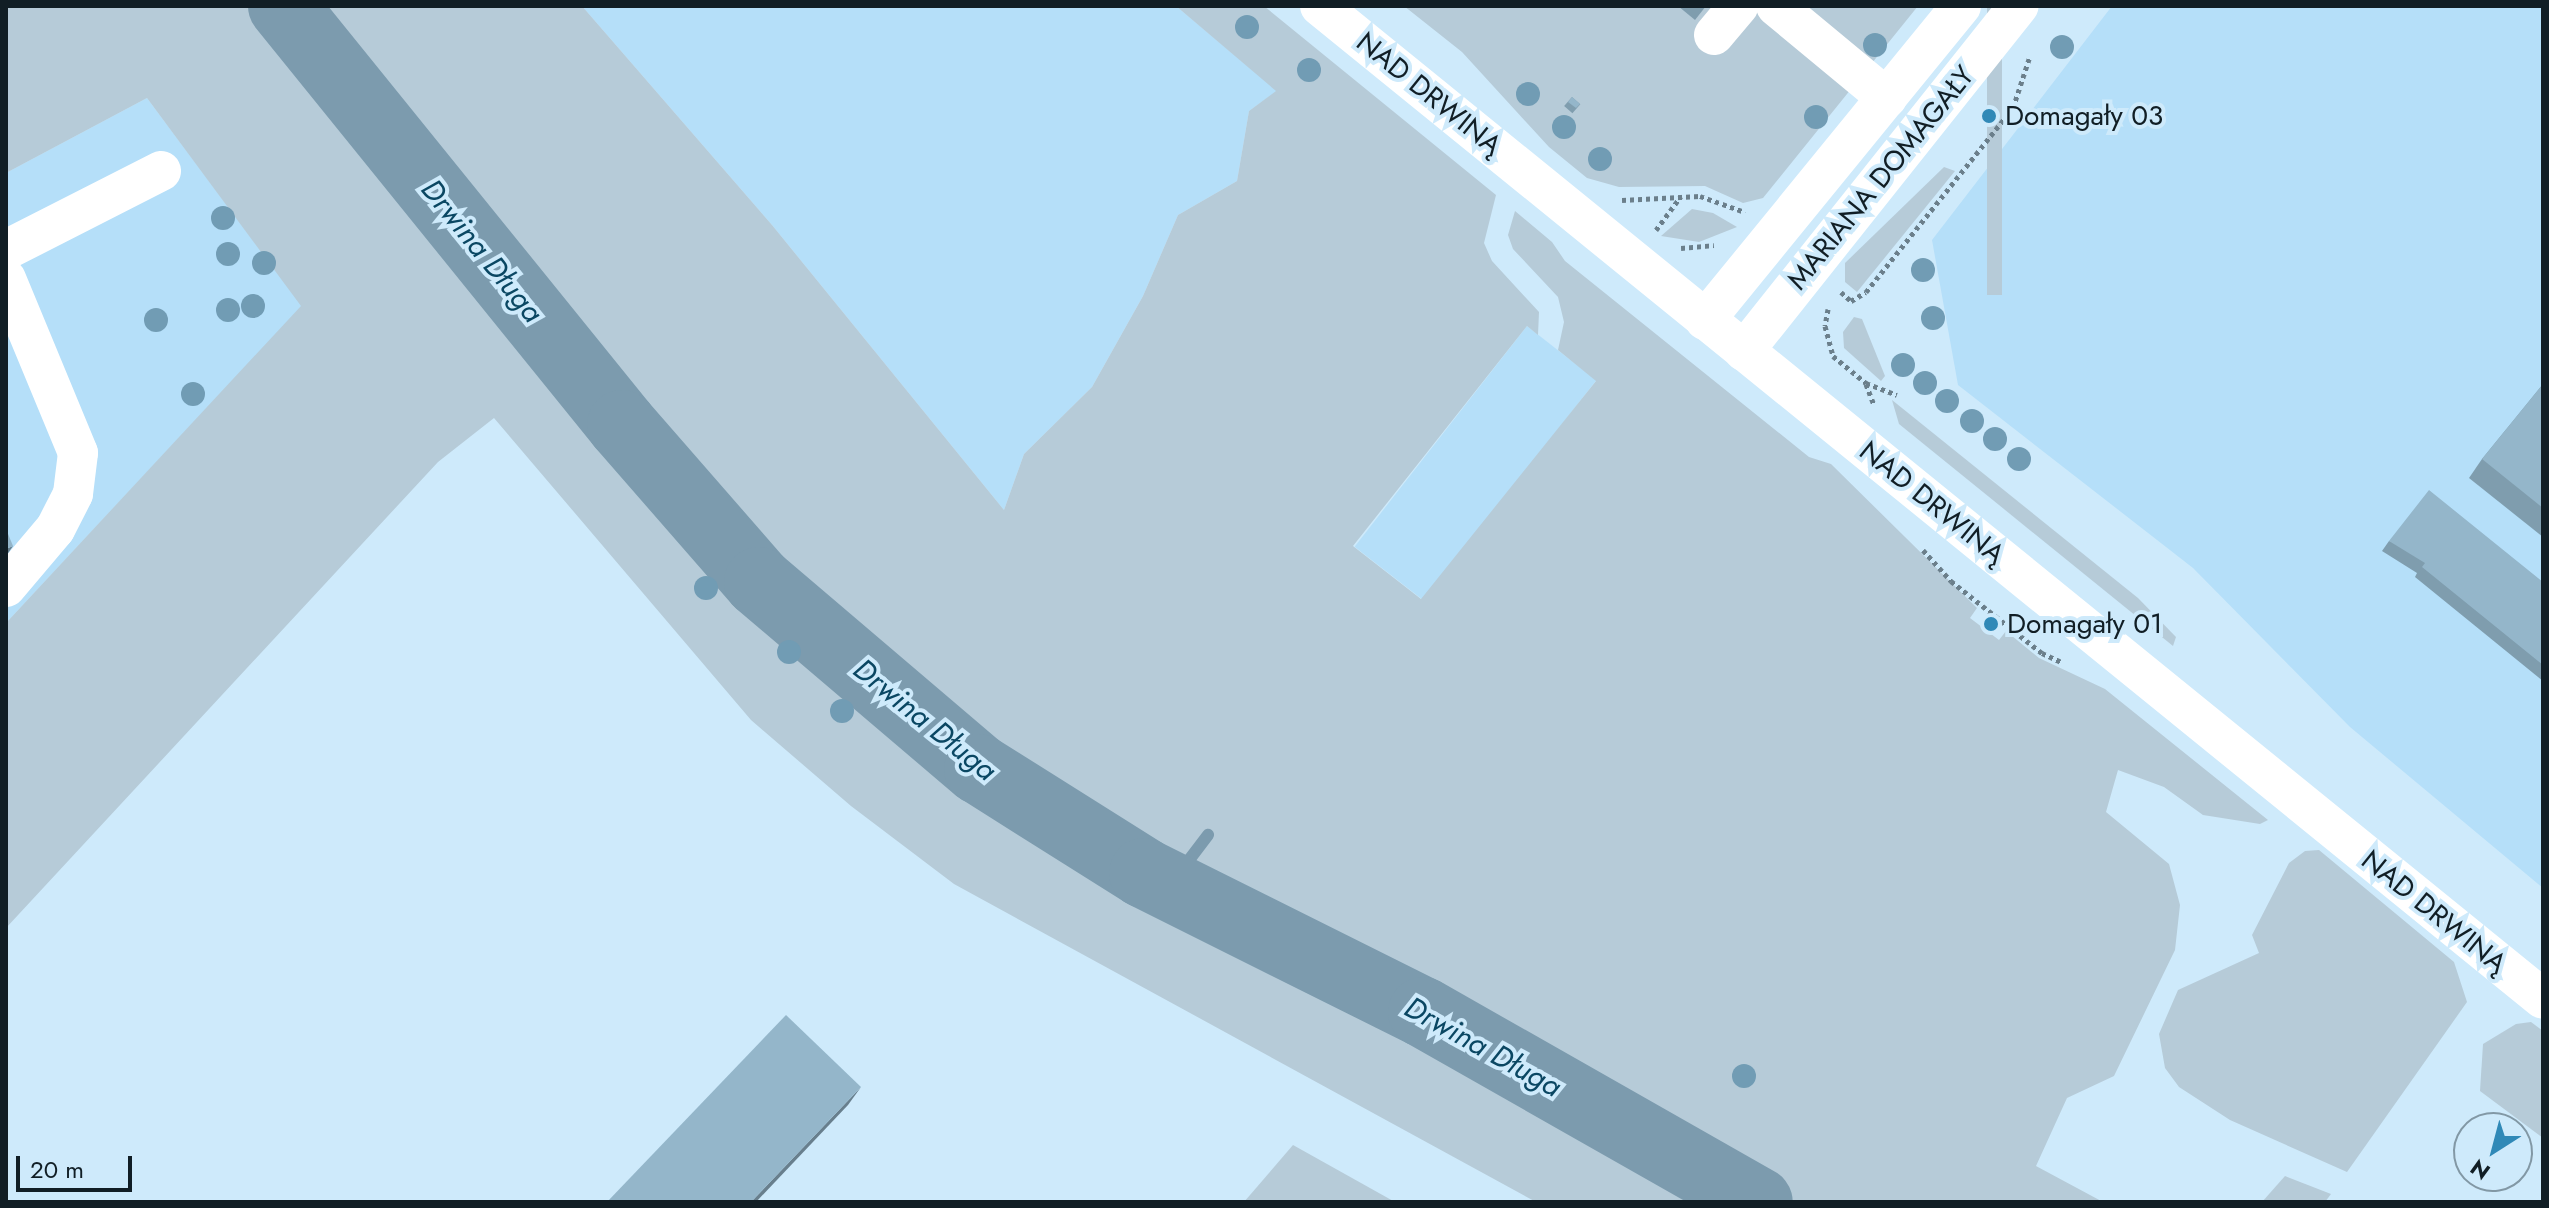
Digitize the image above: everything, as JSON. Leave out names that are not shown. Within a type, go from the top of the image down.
[{"type":"street","name":"NAD DRWINĄ","points":[[1320,6],[2543,999]]},
{"type":"street","points":[[1776,6],[1887,98]]},
{"type":"street","name":"MARIANA DOMAGAŁY","points":[[1705,320],[1961,6]]},
{"type":"street","name":"MARIANA DOMAGAŁY","points":[[1744,351],[2018,6]]},
{"type":"street","points":[[6,250],[161,171]]},
{"type":"street","points":[[6,279],[78,453],[73,494],[55,529],[6,587]]},
{"type":"path","points":[[1851,301],[1866,292],[2013,108],[2030,57]]},
{"type":"path","points":[[1659,241],[1646,233],[1655,231],[1682,196]]},
{"type":"path","points":[[1607,201],[1682,196],[1710,199],[1755,217]]},
{"type":"path","points":[[1667,245],[1697,249],[1720,244]]},
{"type":"path","points":[[1839,291],[1825,326],[1833,356],[1866,383],[1897,395]]},
{"type":"path","points":[[1828,362],[1833,356]]},
{"type":"shaded area","points":[[6,6],[582,6],[772,225],[1004,510],[1024,454],[1092,387],[1143,296],[1178,215],[1237,181],[1249,111],[1276,91],[1176,6],[1264,6],[1496,195],[1484,243],[1492,261],[1539,312],[1538,335],[1527,326],[1353,546],[1421,599],[1596,381],[1558,350],[1564,322],[1558,297],[1513,249],[1508,235],[1515,211],[1552,242],[1565,261],[1809,457],[1831,464],[1977,608],[1970,618],[1999,640],[2006,631],[2039,658],[2105,689],[2268,820],[2260,824],[2203,815],[2164,787],[2118,770],[2106,812],[2169,864],[2180,905],[2175,950],[2114,1076],[2067,1098],[2036,1166],[2103,1202],[1536,1202],[954,884],[851,806],[751,720],[494,418],[438,462],[6,928],[6,623],[301,306],[147,98],[6,173]]},
{"type":"shaded area","points":[[582,6],[1176,6],[1277,91],[1249,111],[1237,181],[1178,215],[1143,296],[1092,387],[1024,454],[1004,510],[772,225]]},
{"type":"shaded area","points":[[1404,6],[1918,6],[1763,198],[1743,203],[1705,186],[1619,187],[1587,178],[1549,147],[1462,52]]},
{"type":"shaded area","points":[[1987,6],[2002,6],[2002,295],[1987,295]]},
{"type":"shaded area","points":[[2112,6],[2543,6],[2543,888],[2350,727],[2193,568],[1958,385],[1932,240]]},
{"type":"shaded area","points":[[147,98],[302,306],[6,623],[6,173]]},
{"type":"shaded area","points":[[1944,167],[1955,171],[1857,292],[1845,282],[1845,263]]},
{"type":"shaded area","points":[[1692,209],[1713,213],[1737,227],[1699,242],[1661,236]]},
{"type":"shaded area","points":[[1854,317],[1862,319],[1885,376],[1881,381],[1844,348],[1843,332]]},
{"type":"shaded area","points":[[1527,326],[1596,380],[1424,601],[1355,547]]},
{"type":"shaded area","points":[[1892,400],[2138,598],[2176,637],[2173,646],[1899,424]]},
{"type":"shaded area","points":[[2319,850],[2454,962],[2467,1002],[2347,1172],[2230,1120],[2179,1087],[2165,1068],[2159,1034],[2178,990],[2259,953],[2252,935],[2289,863],[2305,851]]},
{"type":"shaded area","points":[[2531,1022],[2543,1031],[2543,1138],[2533,1131],[2533,1112],[2508,1112],[2480,1091],[2483,1044],[2516,1024]]},
{"type":"shaded area","points":[[1293,1145],[1395,1202],[1244,1202]]},
{"type":"shaded area","points":[[2285,1176],[2331,1194],[2325,1202],[2262,1202]]},
{"type":"building","points":[[1572,97],[1580,104],[1576,108],[1568,102]]},
{"type":"building","points":[[2543,384],[2543,508],[2482,459]]},
{"type":"building","points":[[2429,490],[2543,582],[2543,665],[2422,567],[2425,563],[2389,541]]},
{"type":"building","points":[[6,529],[13,546],[6,549]]},
{"type":"building","points":[[786,1015],[861,1087],[751,1202],[607,1202]]},
{"type":"waterway","name":"Drwina Długa","points":[[283,6],[622,425],[759,582],[979,769],[1144,873],[1423,1012],[1758,1202]]},
{"type":"waterway","points":[[1170,885],[1208,835]]},
{"type":"place","name":"Domagały 03","points":[[1989,116]]},
{"type":"place","name":"Domagały 01","points":[[1991,624]]}]
